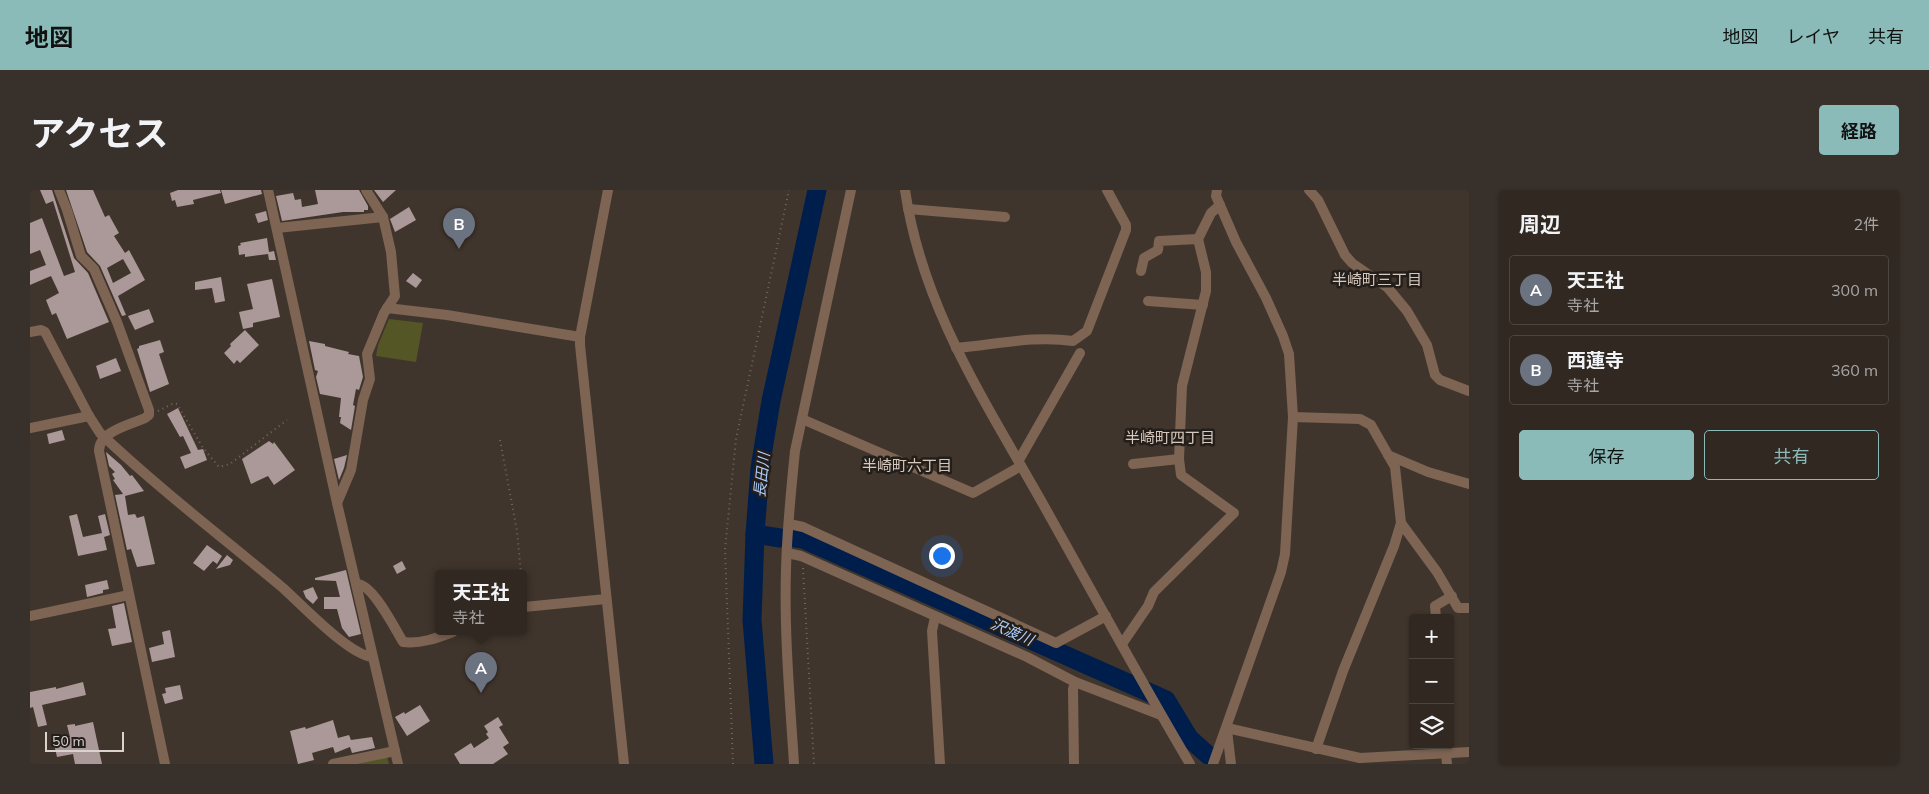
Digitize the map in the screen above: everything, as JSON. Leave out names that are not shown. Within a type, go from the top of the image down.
[{"type":"street","points":[[59,190],[68,210],[81,256],[94,269],[118,322],[148,406],[149,415],[109,433],[99,447],[99,451],[165,764]]},
{"type":"street","points":[[268,190],[337,503],[398,764]]},
{"type":"street","points":[[337,503],[351,470],[363,400],[370,378],[367,354],[387,308],[395,296],[391,252],[383,217],[366,190]]},
{"type":"street","points":[[608,190],[580,337],[624,764]]},
{"type":"street","points":[[794,764],[786,606],[787,553],[795,451],[852,190]]},
{"type":"street","points":[[905,190],[908,209],[930,286],[963,363],[1190,764]]},
{"type":"street","points":[[956,348],[1036,340],[1058,339],[1072,341],[1087,331],[1126,230],[1126,226],[1107,190]]},
{"type":"street","points":[[1213,764],[1286,554],[1294,417],[1289,354],[1283,336],[1220,205],[1216,196],[1217,190]]},
{"type":"street","points":[[1309,190],[1318,200],[1345,255],[1352,263],[1388,288],[1408,311],[1427,345],[1435,375],[1440,380],[1469,392]]},
{"type":"street","points":[[1122,644],[1148,606],[1154,592],[1234,513],[1181,475],[1179,459],[1182,386],[1206,291],[1206,272],[1198,239],[1211,213],[1220,205]]},
{"type":"street","points":[[908,209],[1006,218]]},
{"type":"street","points":[[277,228],[383,217]]},
{"type":"street","points":[[1141,271],[1144,258],[1158,250],[1159,241],[1198,239]]},
{"type":"street","points":[[1148,301],[1203,305]]},
{"type":"street","points":[[387,308],[447,315],[580,337]]},
{"type":"street","points":[[30,332],[41,330],[45,332],[89,416],[97,430],[105,438],[347,645],[365,656],[372,657]]},
{"type":"street","points":[[802,419],[973,493],[1020,463],[1080,353]]},
{"type":"street","points":[[30,428],[89,416]]},
{"type":"street","points":[[1294,417],[1360,419],[1371,425],[1395,467],[1401,523],[1394,546],[1343,671],[1316,749]]},
{"type":"street","points":[[1388,455],[1428,472],[1469,484]]},
{"type":"street","points":[[1133,464],[1179,459]]},
{"type":"street","points":[[1401,523],[1437,572],[1458,608],[1469,608]]},
{"type":"street","points":[[789,524],[803,527],[1056,643],[1106,616]]},
{"type":"street","points":[[787,553],[801,556],[1027,657],[1075,682],[1161,715]]},
{"type":"street","points":[[356,584],[363,584],[371,591],[403,642],[421,642],[443,635]]},
{"type":"street","points":[[30,616],[129,595]]},
{"type":"street","points":[[1436,614],[1435,606],[1452,596]]},
{"type":"street","points":[[527,607],[606,599]]},
{"type":"street","points":[[935,617],[932,631],[940,764]]},
{"type":"street","points":[[1074,764],[1072,689],[1075,682]]},
{"type":"street","points":[[1227,728],[1360,758],[1469,752]]},
{"type":"street","points":[[1227,728],[1231,764]]},
{"type":"street","points":[[333,764],[395,751]]},
{"type":"path","points":[[733,764],[725,550],[735,447],[789,190]]},
{"type":"path","points":[[149,415],[174,403],[177,404],[203,448],[219,467],[230,464],[287,420]]},
{"type":"path","points":[[500,440],[512,501],[521,570]]},
{"type":"path","points":[[801,556],[805,590],[814,764]]},
{"type":"green space","points":[[389,319],[423,323],[416,362],[376,356],[378,345]]},
{"type":"green space","points":[[387,757],[389,764],[354,764]]},
{"type":"building","points":[[40,190],[52,190],[74,258],[88,273],[109,322],[67,339],[56,313],[52,315],[46,300],[59,293],[51,276],[30,285],[30,271],[46,265],[40,250],[30,254],[30,223],[42,218],[64,276],[75,272],[53,201],[46,204]]},
{"type":"building","points":[[66,190],[93,190],[105,217],[109,215],[119,233],[114,236],[125,253],[129,250],[145,280],[118,296],[126,315],[122,316],[100,266],[87,252]],"holes":[[[123,259],[131,273],[113,283],[107,268]]]},
{"type":"building","points":[[178,190],[220,190],[221,193],[193,200],[194,204],[177,207],[175,200],[172,201],[170,193]]},
{"type":"building","points":[[221,190],[261,190],[262,194],[225,204]]},
{"type":"building","points":[[315,190],[359,190],[368,206],[368,210],[282,221],[276,196],[293,193],[295,200],[301,199],[302,207],[318,204]]},
{"type":"building","points":[[374,190],[396,190],[383,202]]},
{"type":"building","points":[[409,207],[416,220],[395,232],[390,219]]},
{"type":"building","points":[[266,211],[268,220],[258,223],[255,214]]},
{"type":"building","points":[[267,238],[269,252],[274,251],[276,260],[269,260],[268,254],[245,257],[245,254],[239,255],[238,246],[241,245],[240,243]]},
{"type":"building","points":[[413,273],[422,280],[416,288],[406,281]]},
{"type":"building","points":[[221,277],[225,301],[215,303],[212,288],[195,290],[195,282]]},
{"type":"building","points":[[272,279],[280,317],[253,323],[253,327],[243,329],[239,312],[253,309],[247,284]]},
{"type":"building","points":[[149,309],[154,322],[135,330],[128,316]]},
{"type":"building","points":[[245,330],[259,345],[240,363],[237,360],[234,364],[224,353],[231,346],[230,344]]},
{"type":"building","points":[[160,340],[164,352],[159,354],[169,384],[150,392],[137,349],[139,346]]},
{"type":"building","points":[[309,341],[325,344],[325,346],[359,356],[363,377],[359,390],[356,389],[351,430],[340,423],[341,398],[320,394],[316,377],[318,371],[315,370]]},
{"type":"building","points":[[116,358],[121,371],[100,379],[96,366]]},
{"type":"building","points":[[178,408],[198,450],[203,449],[207,460],[185,469],[180,457],[191,453],[183,436],[180,437],[167,414]]},
{"type":"building","points":[[62,430],[65,440],[49,444],[47,434]]},
{"type":"building","points":[[269,441],[273,444],[274,442],[295,470],[274,485],[268,476],[251,484],[242,459]]},
{"type":"building","points":[[106,452],[130,476],[132,475],[144,491],[125,496],[128,515],[135,514],[137,518],[144,516],[155,564],[137,567],[131,549],[127,550],[115,495],[123,494],[113,480],[115,479],[112,474],[115,472],[109,466]]},
{"type":"building","points":[[347,455],[344,468],[339,480],[334,459]]},
{"type":"building","points":[[77,514],[83,537],[102,533],[98,516],[105,514],[110,535],[104,537],[107,550],[78,556],[69,516]]},
{"type":"building","points":[[207,545],[222,556],[217,564],[213,561],[204,571],[193,563]]},
{"type":"building","points":[[227,555],[233,560],[230,565],[216,569]]},
{"type":"building","points":[[402,561],[406,569],[397,574],[393,566]]},
{"type":"building","points":[[346,570],[361,634],[349,637],[342,628],[337,609],[324,609],[324,597],[340,597],[336,581],[315,580],[315,578]]},
{"type":"building","points":[[107,580],[109,589],[103,590],[103,593],[87,597],[85,585]]},
{"type":"building","points":[[313,587],[318,598],[313,604],[306,598],[303,591]]},
{"type":"building","points":[[124,603],[132,642],[112,646],[108,629],[116,628],[112,606]]},
{"type":"building","points":[[170,630],[175,657],[152,662],[149,648],[164,644],[162,632]]},
{"type":"building","points":[[83,682],[86,695],[42,705],[47,725],[38,727],[33,707],[30,708],[30,692],[56,687],[56,689]]},
{"type":"building","points":[[180,685],[183,699],[165,704],[162,694],[166,693],[165,688]]},
{"type":"building","points":[[420,705],[430,721],[407,736],[395,717],[404,712],[405,714]]},
{"type":"building","points":[[498,717],[503,725],[499,727],[509,743],[503,747],[508,754],[493,764],[460,764],[454,754],[471,743],[474,748],[489,738],[484,726]]},
{"type":"building","points":[[333,720],[338,738],[349,735],[351,740],[372,737],[375,748],[352,753],[350,747],[335,753],[333,747],[312,753],[314,760],[298,764],[290,731],[305,727],[306,729]]},
{"type":"building","points":[[93,722],[102,764],[75,764],[73,754],[57,757],[53,740],[70,737],[67,725],[75,724],[75,726]]},
{"type":"waterway","name":"長田川","points":[[764,764],[752,620],[755,534],[760,468],[771,401],[817,190]]},
{"type":"waterway","name":"沢渡川","points":[[755,534],[780,538]]},
{"type":"waterway","name":"沢渡川","points":[[795,538],[803,539],[1166,700],[1189,738],[1208,755]]},
{"type":"place","name":"西蓮寺","points":[[459,249]]},
{"type":"place","name":"天王社","points":[[481,693]]},
{"type":"district","name":"半崎町三丁目","points":[[1377,280]]},
{"type":"district","name":"半崎町四丁目","points":[[1170,438]]},
{"type":"district","name":"半崎町六丁目","points":[[907,466]]}]
